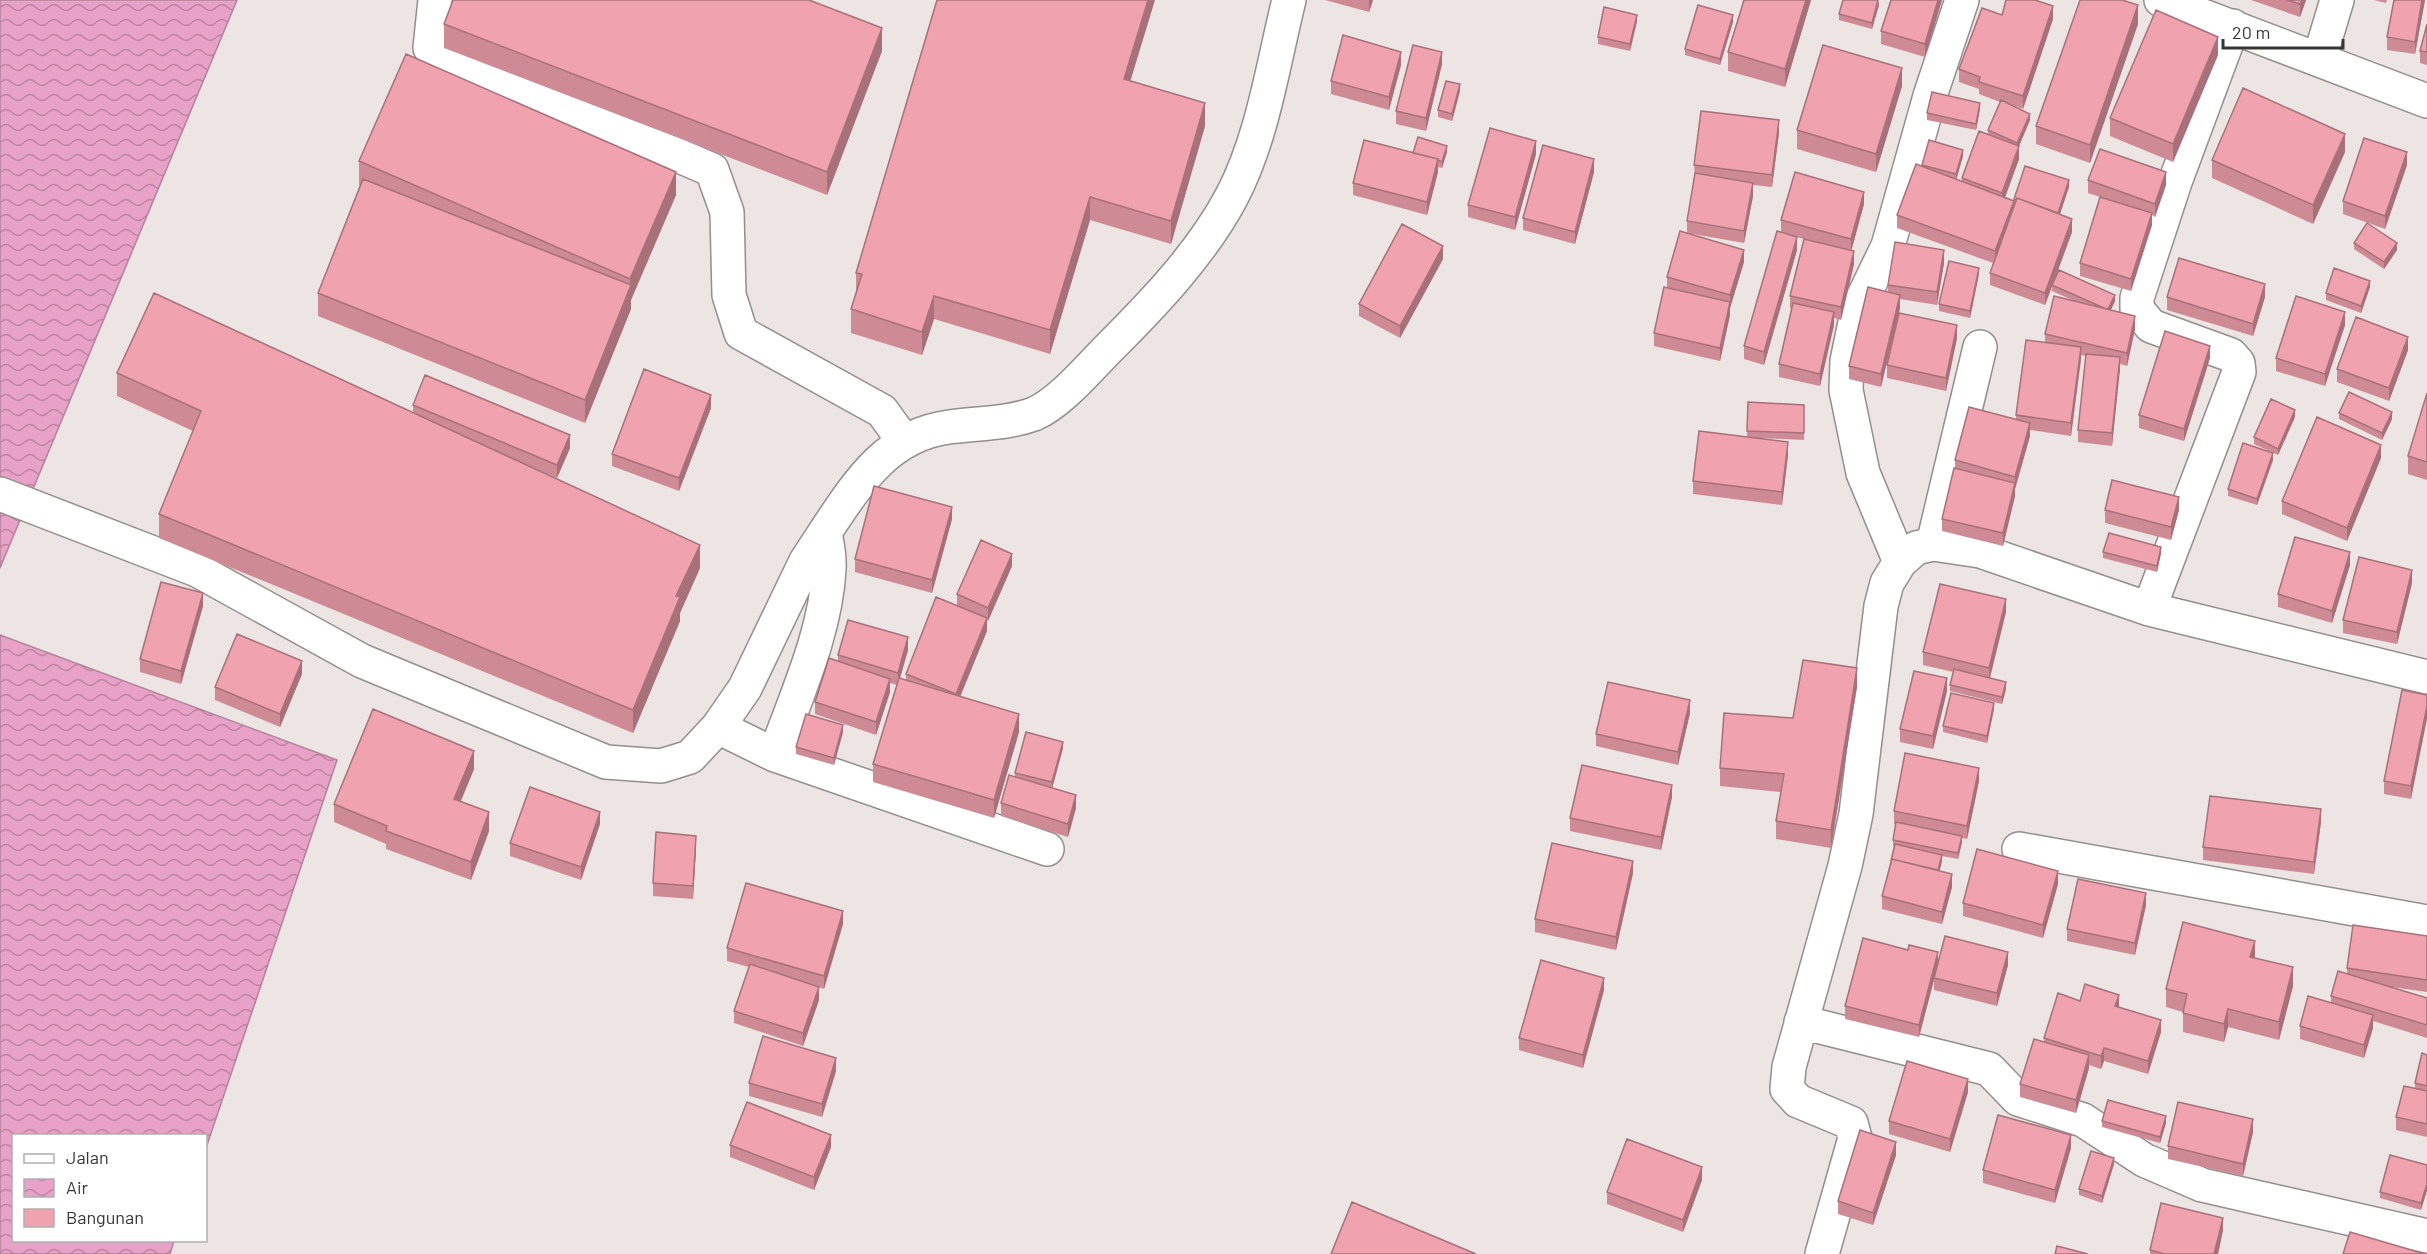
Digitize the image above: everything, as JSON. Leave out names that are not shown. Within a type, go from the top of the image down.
[{"type":"street","points":[[435,0],[430,48],[712,170],[727,212],[729,295],[741,333],[882,411],[903,441]]},
{"type":"street","points":[[0,494],[197,570],[362,661],[606,762],[661,766],[690,757],[718,727],[746,688],[806,561],[875,462],[903,441],[947,427],[1000,423],[1036,413],[1068,389],[1168,284],[1203,243],[1232,196],[1255,137],[1289,0]]},
{"type":"street","points":[[1900,562],[1863,473],[1846,390],[1847,361],[1858,308],[1888,246],[1930,96],[1962,0]]},
{"type":"street","points":[[2160,0],[2427,101]]},
{"type":"street","points":[[2319,60],[2337,0]]},
{"type":"street","points":[[2149,609],[2239,372],[2238,363],[2231,355],[2151,326],[2137,309],[2137,298],[2175,182],[2233,26]]},
{"type":"street","points":[[1933,544],[1980,347]]},
{"type":"street","points":[[774,755],[814,643],[827,593],[830,566],[825,532]]},
{"type":"street","points":[[1822,1254],[1855,1138],[1851,1123],[1798,1101],[1787,1089],[1789,1067],[1847,856],[1856,814],[1881,606],[1887,583],[1900,562],[1916,548],[1933,544],[1980,551],[2149,609],[2427,676]]},
{"type":"street","points":[[718,727],[774,755],[1047,849]]},
{"type":"street","points":[[2019,849],[2427,922]]},
{"type":"street","points":[[1801,1022],[1989,1069],[2018,1099],[2083,1120],[2144,1160],[2202,1185],[2427,1236]]},
{"type":"water","points":[[0,0],[237,0],[0,568]]},
{"type":"water","points":[[0,635],[337,760],[207,1145],[207,1134],[12,1134],[12,1242],[174,1242],[170,1254],[0,1254]]},
{"type":"building","points":[[453,0],[809,0],[882,28],[827,172],[444,24]]},
{"type":"building","points":[[937,0],[1148,0],[1124,79],[1205,103],[1171,221],[1090,197],[1050,330],[934,296],[922,332],[851,309],[862,274],[856,273]]},
{"type":"building","points":[[1744,0],[1806,0],[1785,69],[1728,52]]},
{"type":"building","points":[[1843,0],[1878,0],[1872,23],[1839,14]]},
{"type":"building","points":[[1891,0],[1938,0],[1925,44],[1881,31]]},
{"type":"building","points":[[2006,0],[2035,0],[2053,6],[2023,96],[1979,82],[1980,77],[1959,69],[1982,8],[2002,15]]},
{"type":"building","points":[[2080,0],[2122,0],[2138,5],[2090,145],[2036,126]]},
{"type":"building","points":[[2287,0],[2302,0],[2300,4]]},
{"type":"building","points":[[2394,0],[2422,0],[2415,42],[2387,37]]},
{"type":"building","points":[[1698,5],[1733,15],[1720,59],[1685,49]]},
{"type":"building","points":[[1604,7],[1637,15],[1630,44],[1598,37]]},
{"type":"building","points":[[2156,10],[2218,37],[2173,144],[2110,118]]},
{"type":"building","points":[[2427,24],[2427,52],[2420,51]]},
{"type":"building","points":[[1343,35],[1401,52],[1389,97],[1331,81]]},
{"type":"building","points":[[1413,45],[1442,52],[1426,118],[1396,111]]},
{"type":"building","points":[[1823,45],[1902,68],[1876,154],[1797,130]]},
{"type":"building","points":[[406,54],[676,172],[630,279],[359,161]]},
{"type":"building","points":[[1446,81],[1460,84],[1452,114],[1438,110]]},
{"type":"building","points":[[2243,88],[2345,134],[2313,205],[2212,160]]},
{"type":"building","points":[[1932,92],[1980,103],[1976,124],[1927,113]]},
{"type":"building","points":[[2001,100],[2030,114],[2017,143],[1988,130]]},
{"type":"building","points":[[1701,111],[1779,120],[1772,175],[1694,165]]},
{"type":"building","points":[[1490,128],[1536,141],[1515,217],[1468,205]]},
{"type":"building","points":[[1979,131],[2019,146],[2002,193],[1962,178]]},
{"type":"building","points":[[1418,137],[1447,146],[1442,162],[1413,153]]},
{"type":"building","points":[[2364,138],[2407,152],[2385,216],[2343,201]]},
{"type":"building","points":[[1364,140],[1438,159],[1427,202],[1353,183]]},
{"type":"building","points":[[1929,140],[1963,150],[1956,174],[1922,165]]},
{"type":"building","points":[[1543,145],[1594,159],[1575,232],[1523,218]]},
{"type":"building","points":[[2100,149],[2166,172],[2155,204],[2088,180]]},
{"type":"building","points":[[1916,164],[2014,201],[1995,251],[1897,215]]},
{"type":"building","points":[[2025,166],[2069,180],[2058,213],[2017,198],[2014,199]]},
{"type":"building","points":[[1795,172],[1864,192],[1851,239],[1781,220]]},
{"type":"building","points":[[1695,173],[1753,183],[1744,231],[1687,221]]},
{"type":"building","points":[[363,179],[631,285],[585,400],[318,293]]},
{"type":"building","points":[[2100,197],[2152,213],[2131,279],[2080,263]]},
{"type":"building","points":[[2017,198],[2072,219],[2045,293],[1990,273]]},
{"type":"building","points":[[2367,223],[2397,243],[2384,262],[2354,243]]},
{"type":"building","points":[[1402,224],[1443,246],[1400,326],[1359,304]]},
{"type":"building","points":[[1680,231],[1744,250],[1730,295],[1667,277]]},
{"type":"building","points":[[1777,231],[1797,237],[1764,352],[1744,346]]},
{"type":"building","points":[[1804,239],[1854,251],[1841,307],[1790,296]]},
{"type":"building","points":[[1895,242],[1944,250],[1937,292],[1888,285]]},
{"type":"building","points":[[2179,258],[2265,284],[2253,324],[2167,297]]},
{"type":"building","points":[[1949,261],[1979,268],[1970,311],[1939,304]]},
{"type":"building","points":[[2334,268],[2370,281],[2361,306],[2326,293]]},
{"type":"building","points":[[2059,270],[2115,295],[2108,309],[2052,285]]},
{"type":"building","points":[[1664,287],[1730,302],[1720,348],[1654,333]]},
{"type":"building","points":[[1868,287],[1900,295],[1881,374],[1849,366]]},
{"type":"building","points":[[154,293],[700,545],[676,596],[680,597],[633,710],[159,514],[201,411],[117,373]]},
{"type":"building","points":[[2054,296],[2135,316],[2127,353],[2045,334]]},
{"type":"building","points":[[2296,296],[2345,312],[2325,374],[2276,358]]},
{"type":"building","points":[[1793,303],[1834,312],[1820,374],[1779,364]]},
{"type":"building","points":[[1899,313],[1957,325],[1946,378],[1887,365]]},
{"type":"building","points":[[2356,317],[2408,337],[2389,388],[2337,369]]},
{"type":"building","points":[[2165,331],[2210,346],[2184,429],[2139,415]]},
{"type":"building","points":[[2026,340],[2081,347],[2071,423],[2016,415]]},
{"type":"building","points":[[2086,354],[2120,357],[2112,433],[2078,430]]},
{"type":"building","points":[[644,369],[711,395],[679,478],[612,454]]},
{"type":"building","points":[[425,375],[570,435],[557,465],[413,405]]},
{"type":"building","points":[[2349,392],[2392,412],[2382,433],[2339,413]]},
{"type":"building","points":[[2427,393],[2427,462],[2408,456]]},
{"type":"building","points":[[2271,399],[2295,410],[2278,449],[2254,437]]},
{"type":"building","points":[[1748,402],[1804,405],[1804,433],[1747,431]]},
{"type":"building","points":[[1969,407],[2030,423],[2015,477],[1955,460]]},
{"type":"building","points":[[2317,417],[2381,445],[2347,528],[2282,501]]},
{"type":"building","points":[[1699,431],[1788,442],[1782,492],[1693,481]]},
{"type":"building","points":[[2243,443],[2273,453],[2257,499],[2228,489]]},
{"type":"building","points":[[1954,468],[2015,483],[2003,533],[1942,519]]},
{"type":"building","points":[[2112,480],[2179,497],[2171,527],[2105,510]]},
{"type":"building","points":[[874,486],[952,507],[932,580],[855,559]]},
{"type":"building","points":[[2109,533],[2161,547],[2157,566],[2103,552]]},
{"type":"building","points":[[2295,537],[2350,552],[2332,611],[2278,594]]},
{"type":"building","points":[[981,540],[1012,554],[988,608],[957,594]]},
{"type":"building","points":[[2359,557],[2412,570],[2397,632],[2343,620]]},
{"type":"building","points":[[161,582],[203,593],[181,671],[140,659]]},
{"type":"building","points":[[1940,584],[2006,599],[1989,668],[1923,652]]},
{"type":"building","points":[[936,597],[987,618],[956,694],[906,674]]},
{"type":"building","points":[[848,620],[908,637],[898,673],[838,655]]},
{"type":"building","points":[[237,634],[302,661],[280,714],[215,687]]},
{"type":"building","points":[[829,658],[890,679],[876,722],[815,702]]},
{"type":"building","points":[[1803,660],[1857,668],[1831,830],[1776,821],[1784,774],[1720,768],[1724,713],[1793,718]]},
{"type":"building","points":[[1954,669],[2006,682],[2002,697],[1950,685]]},
{"type":"building","points":[[1914,671],[1947,678],[1933,736],[1900,729]]},
{"type":"building","points":[[899,678],[1019,714],[994,800],[873,764]]},
{"type":"building","points":[[1608,682],[1690,700],[1678,752],[1596,734]]},
{"type":"building","points":[[2402,690],[2427,695],[2427,706],[2411,786],[2384,781]]},
{"type":"building","points":[[1951,693],[1994,703],[1987,736],[1943,726]]},
{"type":"building","points":[[373,709],[474,751],[454,799],[489,812],[471,862],[386,831],[387,826],[334,804]]},
{"type":"building","points":[[806,714],[843,725],[834,758],[796,747]]},
{"type":"building","points":[[1026,732],[1063,742],[1052,782],[1015,773]]},
{"type":"building","points":[[1905,753],[1979,768],[1967,826],[1894,811]]},
{"type":"building","points":[[1582,765],[1672,785],[1661,837],[1570,818]]},
{"type":"building","points":[[1009,775],[1076,795],[1068,824],[1001,803]]},
{"type":"building","points":[[530,787],[600,812],[581,867],[510,843]]},
{"type":"building","points":[[2210,796],[2321,809],[2314,862],[2203,847]]},
{"type":"building","points":[[1896,822],[1962,836],[1958,853],[1893,840]]},
{"type":"building","points":[[656,832],[696,836],[693,886],[653,883]]},
{"type":"building","points":[[1552,843],[1633,861],[1616,937],[1535,919]]},
{"type":"building","points":[[1895,844],[1942,855],[1938,870],[1892,859],[1891,861]]},
{"type":"building","points":[[1977,849],[2058,871],[2043,925],[1963,903]]},
{"type":"building","points":[[1892,859],[1952,874],[1942,912],[1882,896]]},
{"type":"building","points":[[2078,879],[2146,893],[2135,943],[2067,929]]},
{"type":"building","points":[[746,883],[843,911],[824,976],[727,948]]},
{"type":"building","points":[[2183,922],[2255,941],[2250,957],[2293,967],[2279,1022],[2228,1009],[2224,1024],[2183,1013],[2187,994],[2166,989]]},
{"type":"building","points":[[2353,925],[2427,936],[2427,980],[2347,968]]},
{"type":"building","points":[[1945,936],[2008,952],[1997,993],[1934,978]]},
{"type":"building","points":[[1863,938],[1908,950],[1909,945],[1938,952],[1919,1025],[1845,1006]]},
{"type":"building","points":[[1541,960],[1604,978],[1583,1055],[1519,1038]]},
{"type":"building","points":[[750,964],[819,987],[803,1033],[734,1011]]},
{"type":"building","points":[[2338,971],[2427,998],[2427,1025],[2331,996]]},
{"type":"building","points":[[2085,984],[2119,995],[2115,1006],[2161,1020],[2148,1061],[2104,1048],[2101,1056],[2044,1038],[2058,993],[2080,1001]]},
{"type":"building","points":[[2308,996],[2373,1015],[2364,1045],[2300,1026]]},
{"type":"building","points":[[763,1036],[836,1058],[822,1104],[749,1083]]},
{"type":"building","points":[[2034,1039],[2089,1055],[2076,1100],[2020,1084]]},
{"type":"building","points":[[2422,1053],[2427,1055],[2427,1086],[2415,1083]]},
{"type":"building","points":[[1907,1061],[1968,1079],[1950,1139],[1889,1121]]},
{"type":"building","points":[[2404,1086],[2427,1091],[2427,1124],[2396,1117]]},
{"type":"building","points":[[2108,1100],[2166,1116],[2160,1137],[2102,1121]]},
{"type":"building","points":[[747,1102],[831,1135],[814,1177],[730,1145]]},
{"type":"building","points":[[2178,1102],[2253,1119],[2243,1164],[2168,1146]]},
{"type":"building","points":[[1998,1115],[2071,1135],[2055,1190],[1983,1170]]},
{"type":"building","points":[[1860,1130],[1896,1142],[1873,1213],[1838,1201]]},
{"type":"building","points":[[1627,1139],[1702,1167],[1683,1220],[1607,1192]]},
{"type":"building","points":[[2091,1151],[2114,1158],[2102,1196],[2079,1189]]},
{"type":"building","points":[[2390,1155],[2427,1165],[2427,1184],[2421,1203],[2380,1192]]},
{"type":"building","points":[[1352,1202],[1476,1254],[1331,1254]]},
{"type":"building","points":[[2161,1203],[2223,1218],[2214,1254],[2165,1254],[2150,1250]]},
{"type":"building","points":[[2350,1232],[2425,1254],[2343,1254]]},
{"type":"building","points":[[2057,1246],[2088,1254],[2055,1254]]}]
